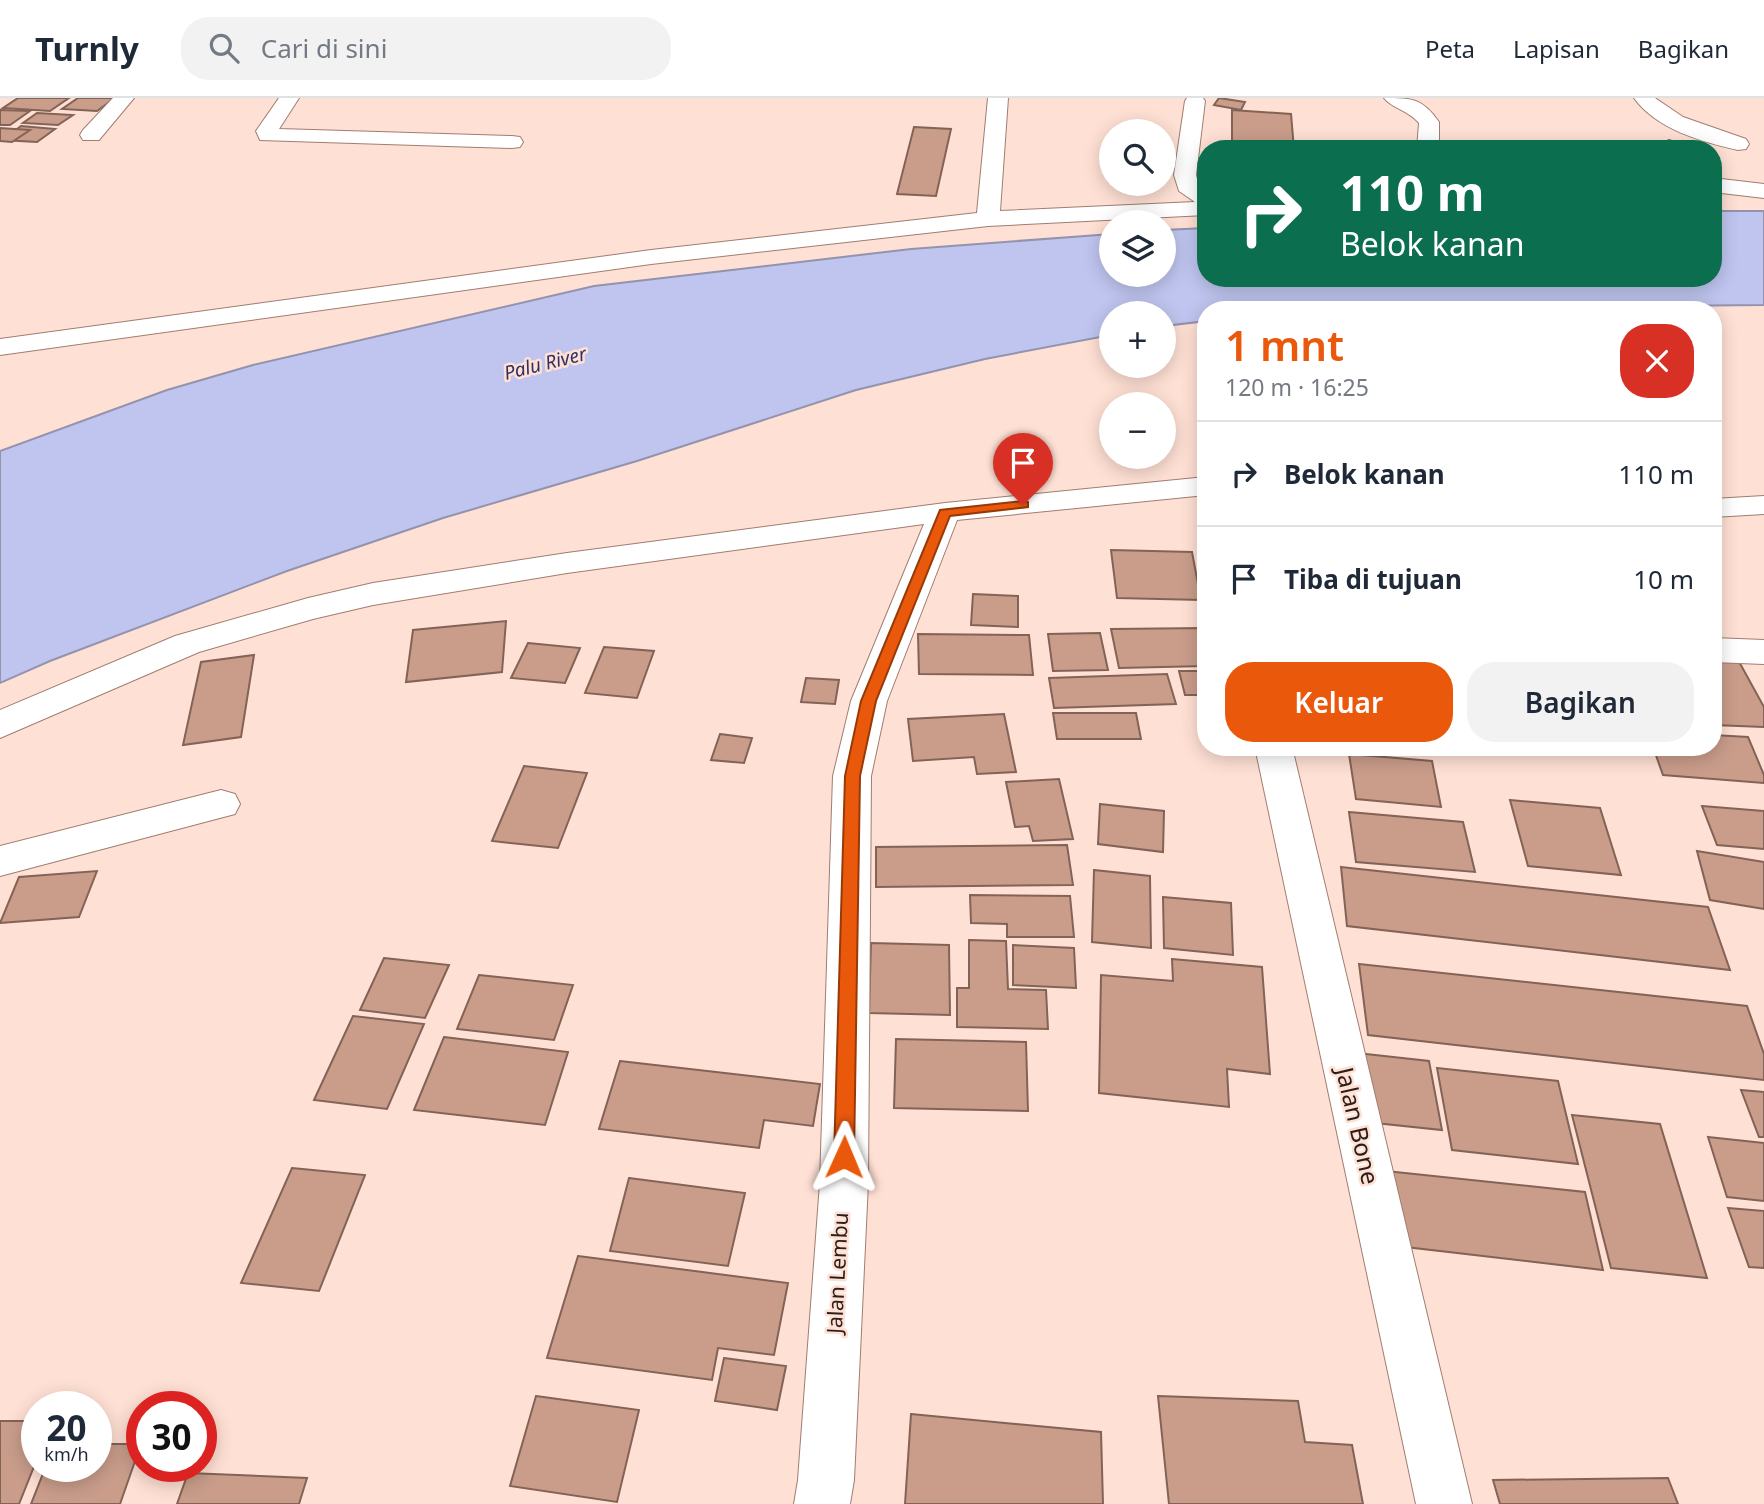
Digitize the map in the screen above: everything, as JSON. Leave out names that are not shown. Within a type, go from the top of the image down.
[{"type":"street","points":[[91,135],[124,98]]},
{"type":"street","points":[[289,98],[267,131],[268,135],[512,142]]},
{"type":"street","points":[[988,219],[998,98]]},
{"type":"street","points":[[1394,98],[1417,108],[1429,122],[1428,140]]},
{"type":"street","points":[[1644,98],[1650,105],[1680,124],[1746,141],[1722,151]]},
{"type":"street","points":[[1190,99],[1185,175],[1187,186],[1197,193]]},
{"type":"street","points":[[1722,186],[1764,191]]},
{"type":"street","points":[[0,347],[651,257],[988,219],[1197,208]]},
{"type":"street","points":[[0,725],[187,644],[308,609],[373,594],[580,562],[945,512],[1197,487]]},
{"type":"street","points":[[1722,507],[1764,505]]},
{"type":"street","name":"Jalan Lembu","points":[[822,1504],[826,1480],[844,1182],[852,776],[869,701],[945,512]]},
{"type":"street","points":[[1722,650],[1764,652]]},
{"type":"street","name":"Jalan Bone","points":[[1275,756],[1444,1504]]},
{"type":"street","points":[[0,862],[221,804]]},
{"type":"water","name":"Palu River","points":[[1722,211],[1764,211],[1764,305],[1722,305],[1722,301],[1197,301],[1197,322],[1176,325],[1176,301],[1099,301],[1099,337],[985,359],[856,390],[637,461],[443,518],[287,571],[50,661],[0,683],[0,451],[167,390],[253,365],[594,286],[911,249],[1099,235],[1099,287],[1176,287],[1176,229],[1197,228],[1197,287],[1722,287]]},
{"type":"building","points":[[18,98],[69,98],[50,111],[3,108]]},
{"type":"building","points":[[78,98],[115,98],[97,111],[62,109]]},
{"type":"building","points":[[1219,98],[1245,102],[1241,110],[1214,105]]},
{"type":"building","points":[[0,110],[30,111],[10,125],[0,125]]},
{"type":"building","points":[[1232,110],[1291,114],[1293,140],[1232,140]]},
{"type":"building","points":[[37,113],[73,115],[58,125],[23,123]]},
{"type":"building","points":[[21,126],[55,129],[37,142],[2,140]]},
{"type":"building","points":[[914,127],[951,129],[936,196],[897,194]]},
{"type":"building","points":[[0,128],[30,130],[12,142],[0,141]]},
{"type":"building","points":[[1111,550],[1192,552],[1197,579],[1197,600],[1117,598]]},
{"type":"building","points":[[973,594],[1018,596],[1018,627],[971,625]]},
{"type":"building","points":[[506,621],[502,672],[406,682],[413,630]]},
{"type":"building","points":[[1197,628],[1197,666],[1119,668],[1111,629]]},
{"type":"building","points":[[1100,633],[1108,670],[1053,671],[1048,634]]},
{"type":"building","points":[[918,634],[1029,635],[1033,675],[919,674]]},
{"type":"building","points":[[528,643],[580,648],[565,683],[511,678]]},
{"type":"building","points":[[604,647],[654,651],[637,698],[585,693]]},
{"type":"building","points":[[254,655],[241,737],[183,745],[201,662]]},
{"type":"building","points":[[1722,657],[1737,658],[1764,707],[1764,727],[1722,725]]},
{"type":"building","points":[[1179,671],[1197,671],[1197,695],[1185,695]]},
{"type":"building","points":[[1167,674],[1176,704],[1054,708],[1049,678]]},
{"type":"building","points":[[806,678],[839,680],[835,704],[801,702]]},
{"type":"building","points":[[1053,713],[1136,713],[1141,739],[1057,739]]},
{"type":"building","points":[[1004,714],[1016,772],[977,774],[974,757],[913,761],[908,719]]},
{"type":"building","points":[[720,734],[752,738],[744,763],[711,760]]},
{"type":"building","points":[[1722,736],[1748,737],[1764,775],[1764,783],[1663,775],[1656,756],[1722,756]]},
{"type":"building","points":[[1349,756],[1432,761],[1441,807],[1356,799]]},
{"type":"building","points":[[524,766],[587,773],[558,848],[492,841]]},
{"type":"building","points":[[1059,779],[1073,839],[1033,841],[1029,826],[1015,827],[1006,782]]},
{"type":"building","points":[[1510,800],[1600,808],[1621,875],[1528,866]]},
{"type":"building","points":[[1100,804],[1164,811],[1163,852],[1098,844]]},
{"type":"building","points":[[1702,806],[1764,811],[1764,849],[1717,845]]},
{"type":"building","points":[[1349,812],[1463,822],[1475,872],[1356,862]]},
{"type":"building","points":[[1067,845],[1073,885],[876,887],[876,847]]},
{"type":"building","points":[[1697,851],[1764,862],[1764,909],[1710,900]]},
{"type":"building","points":[[1341,867],[1708,907],[1730,970],[1347,926]]},
{"type":"building","points":[[1094,870],[1150,876],[1151,948],[1092,942]]},
{"type":"building","points":[[97,871],[79,917],[0,923],[19,877]]},
{"type":"building","points":[[970,895],[1070,896],[1074,937],[1007,937],[1007,924],[971,923]]},
{"type":"building","points":[[1163,897],[1231,903],[1233,955],[1164,948]]},
{"type":"building","points":[[969,940],[1006,941],[1008,989],[1046,990],[1048,1029],[957,1027],[957,988],[969,988]]},
{"type":"building","points":[[871,943],[949,945],[950,1015],[869,1013]]},
{"type":"building","points":[[1013,945],[1074,948],[1076,988],[1013,985]]},
{"type":"building","points":[[384,958],[449,965],[425,1018],[360,1010]]},
{"type":"building","points":[[1172,959],[1262,967],[1270,1074],[1227,1069],[1229,1107],[1099,1093],[1101,975],[1173,981]]},
{"type":"building","points":[[1359,964],[1747,1006],[1764,1054],[1764,1080],[1368,1035]]},
{"type":"building","points":[[479,975],[573,985],[554,1040],[457,1029]]},
{"type":"building","points":[[353,1016],[424,1024],[387,1109],[314,1100]]},
{"type":"building","points":[[444,1037],[568,1052],[545,1125],[414,1110]]},
{"type":"building","points":[[896,1039],[1026,1042],[1028,1111],[894,1108]]},
{"type":"building","points":[[1357,1053],[1429,1061],[1442,1130],[1366,1122]]},
{"type":"building","points":[[620,1061],[820,1084],[813,1126],[764,1120],[759,1148],[599,1129]]},
{"type":"building","points":[[1437,1068],[1558,1081],[1578,1164],[1452,1150]]},
{"type":"building","points":[[1741,1090],[1764,1092],[1764,1137],[1759,1137]]},
{"type":"building","points":[[1572,1115],[1660,1124],[1707,1278],[1611,1268]]},
{"type":"building","points":[[1708,1137],[1764,1143],[1764,1201],[1727,1197]]},
{"type":"building","points":[[292,1168],[365,1175],[319,1291],[241,1283]]},
{"type":"building","points":[[1386,1171],[1585,1192],[1603,1270],[1397,1246]]},
{"type":"building","points":[[629,1178],[745,1193],[728,1266],[610,1251]]},
{"type":"building","points":[[1728,1208],[1764,1211],[1764,1268],[1749,1267]]},
{"type":"building","points":[[578,1256],[788,1283],[774,1355],[718,1348],[712,1380],[547,1358]]},
{"type":"building","points":[[724,1358],[786,1366],[777,1410],[715,1401]]},
{"type":"building","points":[[536,1396],[639,1410],[617,1502],[510,1486]]},
{"type":"building","points":[[1158,1396],[1298,1401],[1305,1442],[1352,1445],[1363,1504],[1169,1504]]},
{"type":"building","points":[[911,1414],[1101,1432],[1103,1504],[905,1504]]},
{"type":"building","points":[[0,1421],[21,1421],[21,1482],[28,1482],[19,1504],[0,1504]]},
{"type":"building","points":[[112,1444],[126,1444],[128,1482],[120,1504],[31,1504],[40,1482],[112,1482]]},
{"type":"building","points":[[217,1474],[307,1478],[299,1504],[177,1504],[185,1482],[217,1482]]},
{"type":"building","points":[[1668,1478],[1678,1504],[1500,1504],[1493,1480]]},
{"type":"route","points":[[844,1157],[852,776],[869,701],[945,512],[1023,505]]}]
